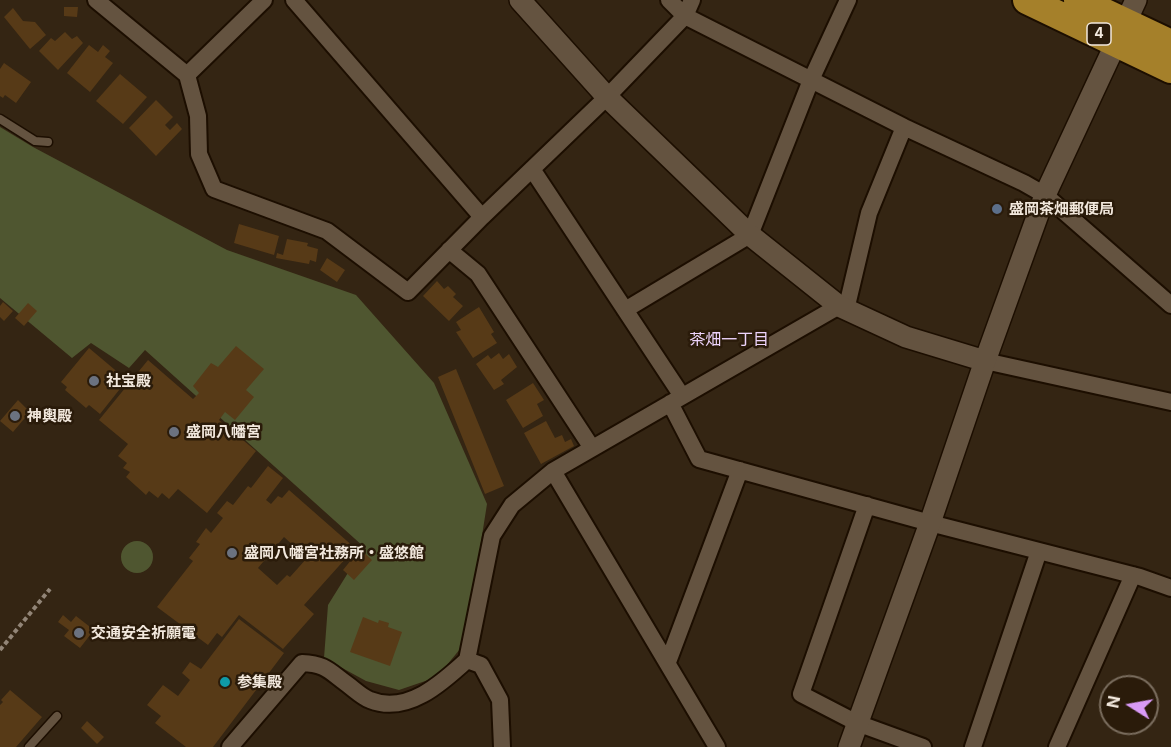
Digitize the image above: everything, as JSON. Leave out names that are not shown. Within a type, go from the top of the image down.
[{"type":"highway","name":"4","points":[[1027,0],[1126,22],[1171,69]]},
{"type":"highway","name":"4","points":[[1078,0],[1171,44]]},
{"type":"street","points":[[96,0],[187,75],[198,116],[200,154],[214,189],[327,231],[408,292],[607,97],[685,16],[692,0]]},
{"type":"street","points":[[187,75],[264,0]]},
{"type":"street","points":[[294,0],[482,217]]},
{"type":"street","points":[[520,0],[607,97],[750,235],[843,308],[906,338],[985,361],[1171,402]]},
{"type":"street","points":[[669,0],[685,16],[904,127],[1045,195],[1171,305]]},
{"type":"street","points":[[625,310],[750,235],[811,80],[848,0]]},
{"type":"street","points":[[849,747],[1045,195],[1126,22]]},
{"type":"street","points":[[230,747],[302,663],[320,664],[368,700],[384,704],[409,701],[440,684],[467,660],[492,536],[512,505],[552,471],[843,308],[869,213],[904,127]]},
{"type":"street","points":[[532,169],[625,310],[676,400],[699,459],[930,523],[1133,575],[1171,588]]},
{"type":"street","points":[[449,250],[477,274],[592,448]]},
{"type":"street","points":[[668,663],[740,470]]},
{"type":"street","points":[[552,471],[717,747]]},
{"type":"street","points":[[867,505],[801,694],[858,723],[923,747]]},
{"type":"street","points":[[973,747],[1039,551]]},
{"type":"street","points":[[1057,747],[1133,575]]},
{"type":"street","points":[[467,660],[481,664],[500,700],[502,747]]},
{"type":"lane","points":[[0,119],[34,141],[48,142]]},
{"type":"lane","points":[[30,747],[57,716]]},
{"type":"path","points":[[0,650],[50,590]]},
{"type":"green space","points":[[0,127],[33,147],[227,250],[356,295],[434,383],[487,504],[465,643],[437,677],[399,690],[366,681],[324,658],[328,605],[364,547],[145,350],[129,368],[91,343],[72,358],[0,298]]},
{"type":"green space","points":[[137,541],[149,545],[153,557],[149,569],[137,573],[125,569],[121,557],[125,545]]},
{"type":"building","points":[[64,7],[78,7],[77,17],[64,16]]},
{"type":"building","points":[[13,8],[23,21],[35,22],[46,35],[30,49],[4,17]]},
{"type":"building","points":[[65,32],[72,39],[77,36],[83,43],[58,70],[39,51],[51,38],[55,41]]},
{"type":"building","points":[[89,45],[98,52],[103,45],[110,51],[105,57],[113,63],[90,92],[67,73]]},
{"type":"building","points":[[4,63],[31,82],[16,103],[5,95],[3,98],[0,96],[0,69]]},
{"type":"building","points":[[120,74],[147,97],[123,124],[96,101]]},
{"type":"building","points":[[156,100],[173,117],[165,125],[170,130],[177,123],[182,129],[156,156],[129,128]]},
{"type":"building","points":[[239,224],[279,236],[274,255],[234,243]]},
{"type":"building","points":[[287,239],[308,243],[307,246],[318,249],[316,262],[310,260],[309,264],[276,258],[277,253],[283,255]]},
{"type":"building","points":[[327,258],[345,270],[337,282],[320,270]]},
{"type":"building","points":[[437,281],[444,289],[448,286],[456,294],[453,297],[463,306],[449,321],[423,296]]},
{"type":"building","points":[[3,302],[13,311],[4,321],[0,317],[0,306]]},
{"type":"building","points":[[28,303],[37,311],[24,326],[15,318]]},
{"type":"building","points":[[479,307],[494,332],[491,334],[497,343],[473,358],[456,332],[461,330],[456,322]]},
{"type":"building","name":"盛岡八幡宮","points":[[236,346],[264,369],[246,390],[254,397],[235,420],[225,412],[219,420],[256,451],[207,513],[178,489],[169,499],[162,493],[158,498],[149,491],[146,495],[126,477],[130,472],[123,468],[127,463],[118,456],[128,444],[99,420],[148,360],[193,399],[199,393],[193,386],[211,363],[218,367]]},
{"type":"building","name":"社宝殿","points":[[89,348],[127,380],[100,414],[89,405],[86,408],[65,390],[67,387],[61,382]]},
{"type":"building","points":[[499,353],[503,359],[509,354],[517,367],[501,380],[504,384],[494,390],[476,364],[488,355],[491,359]]},
{"type":"building","points":[[456,369],[504,486],[485,494],[438,377]]},
{"type":"building","points":[[533,383],[544,400],[537,404],[543,416],[523,428],[506,400]]},
{"type":"building","name":"神輿殿","points":[[18,400],[30,412],[13,432],[0,421]]},
{"type":"building","points":[[546,421],[555,438],[562,435],[565,442],[571,439],[574,446],[541,464],[524,433]]},
{"type":"building","name":"盛岡八幡宮社務所・盛悠館","points":[[268,466],[283,478],[266,500],[271,504],[278,496],[282,498],[289,490],[355,548],[304,605],[314,614],[283,649],[239,615],[222,637],[217,633],[208,645],[157,607],[193,561],[189,558],[200,544],[196,542],[206,528],[211,533],[223,518],[217,513],[227,501],[233,505],[248,486],[251,488]],"holes":[[[284,537],[307,558],[290,577],[287,575],[277,585],[258,568]]]},
{"type":"building","points":[[360,549],[372,560],[354,580],[343,570]]},
{"type":"building","name":"交通安全祈願電","points":[[63,615],[71,622],[76,616],[94,630],[80,648],[64,636],[69,630],[58,622]]},
{"type":"building","points":[[363,617],[378,623],[379,620],[389,623],[388,627],[402,632],[390,666],[350,652]]},
{"type":"building","name":"参集殿","points":[[239,619],[284,653],[213,747],[186,747],[155,723],[161,716],[147,705],[163,685],[178,696],[190,680],[182,673],[190,662],[201,669]]},
{"type":"building","points":[[10,690],[42,717],[16,747],[0,747],[0,705],[3,702],[1,700]]},
{"type":"building","points":[[87,721],[104,737],[97,744],[81,728]]},
{"type":"place","name":"盛岡茶畑郵便局","points":[[997,209]]},
{"type":"place","name":"社宝殿","points":[[94,381]]},
{"type":"place","name":"神輿殿","points":[[15,416]]},
{"type":"place","name":"盛岡八幡宮","points":[[174,432]]},
{"type":"place","name":"盛岡八幡宮社務所・盛悠館","points":[[232,553]]},
{"type":"place","name":"交通安全祈願電","points":[[79,633]]},
{"type":"place","name":"参集殿","points":[[225,682]]},
{"type":"district","name":"茶畑一丁目","points":[[729,340]]}]
